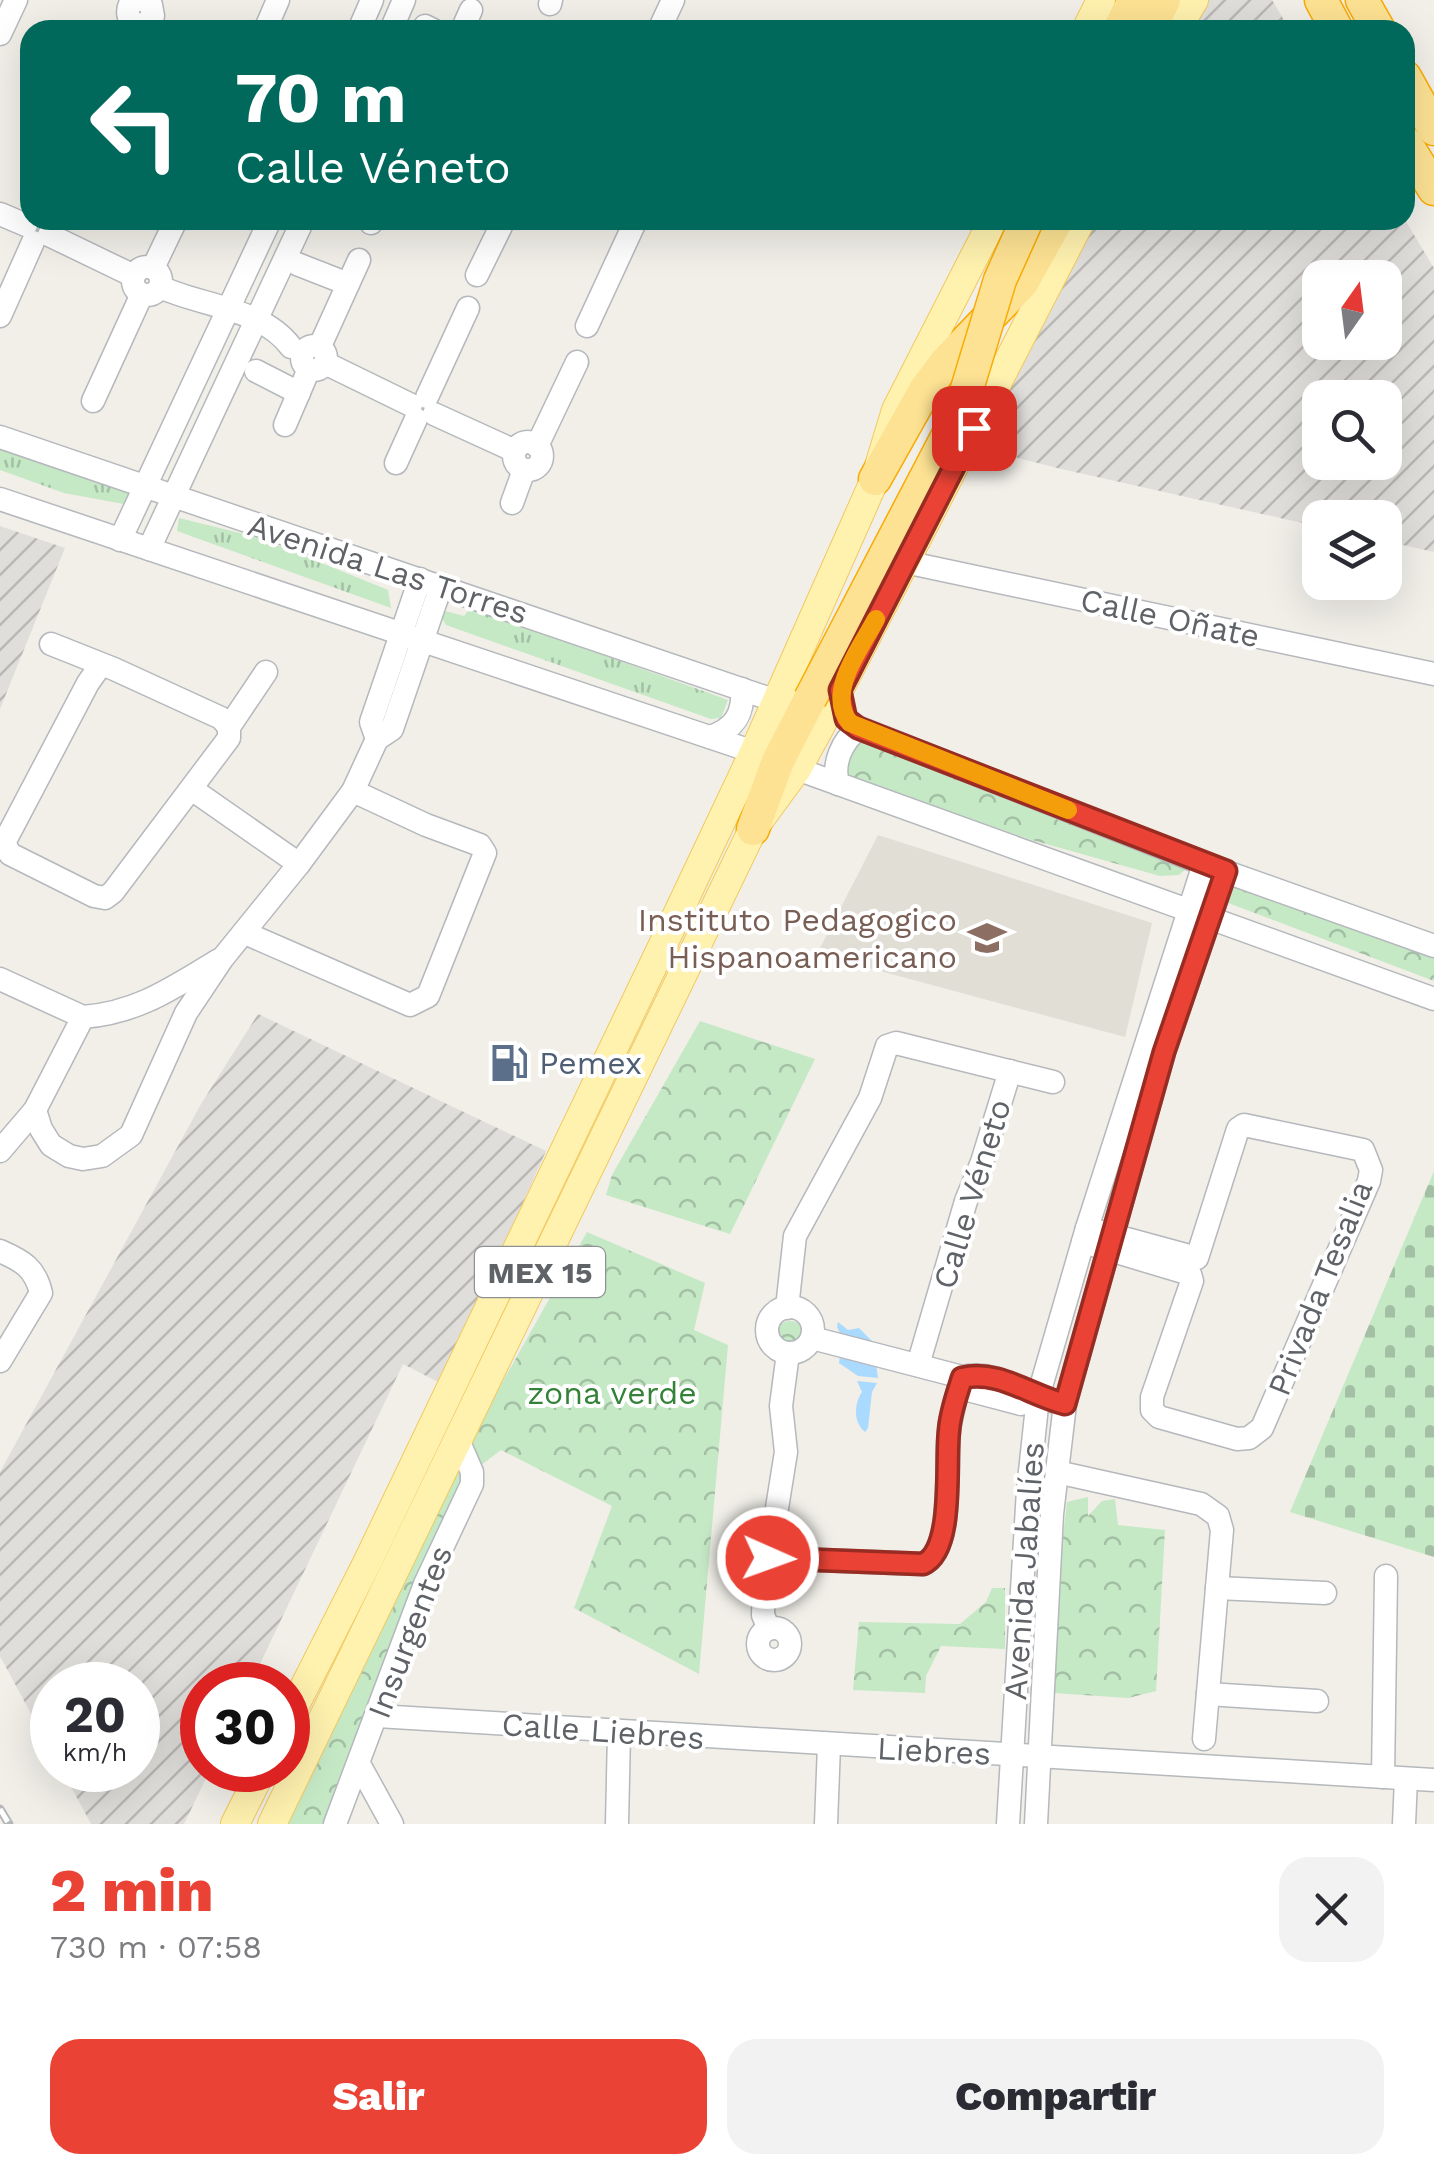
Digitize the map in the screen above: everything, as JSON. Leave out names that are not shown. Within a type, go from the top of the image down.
[{"type":"highway","points":[[1415,75],[1434,107]]},
{"type":"highway","points":[[1415,95],[1434,129]]},
{"type":"highway","points":[[1415,158],[1434,189]]},
{"type":"highway","name":"MEX 15","points":[[753,829],[778,761],[823,706],[960,412],[1000,280],[1022,230]]},
{"type":"highway","points":[[874,478],[925,390],[946,361],[1022,283],[1051,230]]},
{"type":"main road","name":"MEX 15","points":[[310,1675],[754,752],[874,478],[896,410],[988,230]]},
{"type":"main road","name":"MEX 15","points":[[272,1824],[753,829],[796,769],[823,706],[905,562],[1076,230]]},
{"type":"main road","points":[[234,1824],[251,1792]]},
{"type":"street","points":[[0,34],[16,0]]},
{"type":"street","points":[[0,316],[36,230]]},
{"type":"street","points":[[41,230],[526,456]]},
{"type":"street","points":[[93,401],[171,230]]},
{"type":"street","points":[[120,540],[265,230]]},
{"type":"street","points":[[149,549],[298,230]]},
{"type":"street","points":[[478,275],[499,230]]},
{"type":"street","points":[[587,326],[631,230]]},
{"type":"street","points":[[285,425],[310,356],[359,260]]},
{"type":"street","points":[[296,264],[348,284]]},
{"type":"street","points":[[396,464],[468,308]]},
{"type":"street","points":[[512,503],[526,456],[577,362]]},
{"type":"street","points":[[256,371],[299,393]]},
{"type":"street","name":"Avenida Las Torres","points":[[0,437],[776,701]]},
{"type":"street","name":"Avenida Las Torres","points":[[0,499],[754,752]]},
{"type":"street","name":"Calle Oñate","points":[[905,562],[1434,674]]},
{"type":"street","points":[[35,1110],[51,1145],[68,1156],[102,1156],[131,1135],[186,1013],[222,958],[300,864],[353,791],[377,739],[371,722],[412,635],[430,582]]},
{"type":"street","points":[[51,644],[221,718],[230,727]]},
{"type":"street","points":[[100,666],[4,842],[10,854],[105,898],[193,790],[230,738],[230,727],[266,672]]},
{"type":"street","points":[[710,738],[727,731],[737,720],[743,706],[742,689]]},
{"type":"street","points":[[823,706],[842,712],[858,728],[1215,867],[1434,946]]},
{"type":"street","points":[[838,784],[836,774],[842,746],[858,728]]},
{"type":"street","points":[[796,769],[1434,999]]},
{"type":"street","points":[[193,790],[300,864]]},
{"type":"street","points":[[245,932],[410,1006],[428,996],[486,853],[480,845],[353,791]]},
{"type":"street","name":"Avenida Jabalíes","points":[[1008,1824],[1036,1397],[1085,1235],[1215,867]]},
{"type":"street","name":"Avenida Jabalíes","points":[[1036,1824],[1052,1514],[1065,1404],[1200,913]]},
{"type":"street","points":[[0,978],[83,1017],[113,1012],[167,994],[222,958]]},
{"type":"street","points":[[167,994],[182,999],[186,1013]]},
{"type":"street","points":[[0,1151],[35,1110],[83,1017]]},
{"type":"street","name":"Calle Véneto","points":[[787,1308],[795,1236],[870,1098],[887,1046],[896,1043],[1010,1071],[918,1365]]},
{"type":"street","points":[[1010,1071],[1053,1082]]},
{"type":"street","name":"Privada Tesalia","points":[[1250,1124],[1362,1150],[1368,1156],[1369,1181],[1262,1428],[1249,1438],[1237,1439],[1159,1417],[1152,1410],[1152,1397],[1194,1266],[1238,1128],[1250,1124]]},
{"type":"street","points":[[1085,1235],[1194,1266]]},
{"type":"street","points":[[0,1250],[28,1265],[37,1276],[41,1293],[0,1361]]},
{"type":"street","points":[[820,1340],[808,1316],[794,1308],[774,1314],[768,1327],[775,1347],[788,1352],[820,1340],[963,1378],[975,1374],[1024,1387],[1036,1397],[1065,1404]]},
{"type":"street","points":[[769,1629],[763,1616],[768,1558],[786,1452],[781,1406],[788,1352]]},
{"type":"street","points":[[768,1558],[923,1564],[932,1560],[944,1533],[949,1429],[963,1378]]},
{"type":"street","name":"Insurgentes","points":[[335,1824],[425,1584],[472,1484],[472,1472],[459,1442]]},
{"type":"street","points":[[1056,1472],[1210,1508],[1218,1516],[1222,1530],[1204,1739]]},
{"type":"street","points":[[1027,1514],[1052,1514]]},
{"type":"street","points":[[1386,1576],[1394,1778],[1404,1824]]},
{"type":"street","points":[[1217,1588],[1325,1594]]},
{"type":"street","points":[[1208,1694],[1317,1700]]},
{"type":"street","name":"Calle Liebres","points":[[377,1716],[829,1745]]},
{"type":"street","points":[[617,1824],[619,1733]]},
{"type":"street","points":[[826,1824],[829,1745]]},
{"type":"street","name":"Liebres","points":[[829,1745],[1434,1780]]},
{"type":"street","points":[[358,1764],[392,1824]]},
{"type":"shaded area","points":[[1204,0],[1272,0],[1284,20],[1194,20]]},
{"type":"shaded area","points":[[1085,230],[1411,230],[1434,268],[1434,552],[1402,545],[1402,500],[1302,500],[1302,523],[972,446]]},
{"type":"shaded area","points":[[0,526],[65,548],[0,709]]},
{"type":"shaded area","name":"Instituto Pedagogico Hispanoamericano","points":[[878,835],[1152,923],[1125,1037],[817,954]]},
{"type":"shaded area","points":[[258,1014],[546,1151],[442,1384],[403,1364],[261,1662],[180,1662],[180,1792],[199,1792],[184,1824],[91,1824],[74,1792],[160,1792],[160,1662],[30,1662],[30,1712],[0,1656],[0,1472],[201,1104]]},
{"type":"green space","points":[[0,448],[131,494],[129,505],[64,493],[0,470]]},
{"type":"green space","points":[[179,518],[260,538],[388,590],[391,608],[177,531]]},
{"type":"green space","points":[[471,607],[728,700],[721,718],[711,719],[446,625],[442,618],[445,611],[464,616]]},
{"type":"green space","points":[[888,740],[1187,868],[1179,875],[1160,876],[1032,840],[847,776],[848,755],[859,742]]},
{"type":"green space","points":[[1228,884],[1434,943],[1434,981],[1223,901]]},
{"type":"green space","points":[[700,1021],[815,1059],[730,1234],[606,1195],[612,1175]]},
{"type":"green space","points":[[1434,1171],[1434,1557],[1290,1512]]},
{"type":"green space","name":"zona verde","points":[[587,1232],[705,1283],[694,1330],[728,1345],[699,1674],[574,1608],[612,1506],[501,1450],[472,1472],[329,1824],[282,1824],[298,1792],[310,1792],[310,1767],[467,1445]]},
{"type":"green space","points":[[790,1321],[800,1325],[804,1335],[800,1345],[790,1349],[780,1345],[776,1335],[780,1325]]},
{"type":"green space","points":[[1088,1497],[1088,1516],[1102,1501],[1115,1499],[1118,1525],[1165,1530],[1156,1691],[1128,1698],[1054,1693],[1067,1502]]},
{"type":"green space","points":[[992,1588],[1005,1588],[1005,1649],[941,1646],[926,1676],[925,1693],[853,1690],[859,1622],[960,1624],[986,1602]]},
{"type":"water","points":[[838,1322],[848,1330],[859,1328],[873,1342],[878,1378],[858,1376],[839,1363],[842,1337]]},
{"type":"water","points":[[857,1381],[877,1383],[865,1432],[857,1418],[856,1407],[862,1392]]},
{"type":"railway","points":[[0,1809],[9,1824]]},
{"type":"slow traffic","points":[[876,619],[840,690],[842,712],[850,723],[1068,810]]},
{"type":"place","name":"Instituto Pedagogico Hispanoamericano","points":[[987,938]]},
{"type":"place","name":"Pemex","points":[[509,1063]]},
{"type":"route","points":[[768,1558],[923,1564],[932,1560],[944,1533],[949,1429],[962,1378],[975,1374],[1024,1387],[1034,1396],[1065,1404],[1164,1052],[1226,871],[858,728],[842,712],[840,690],[974,428]]}]
